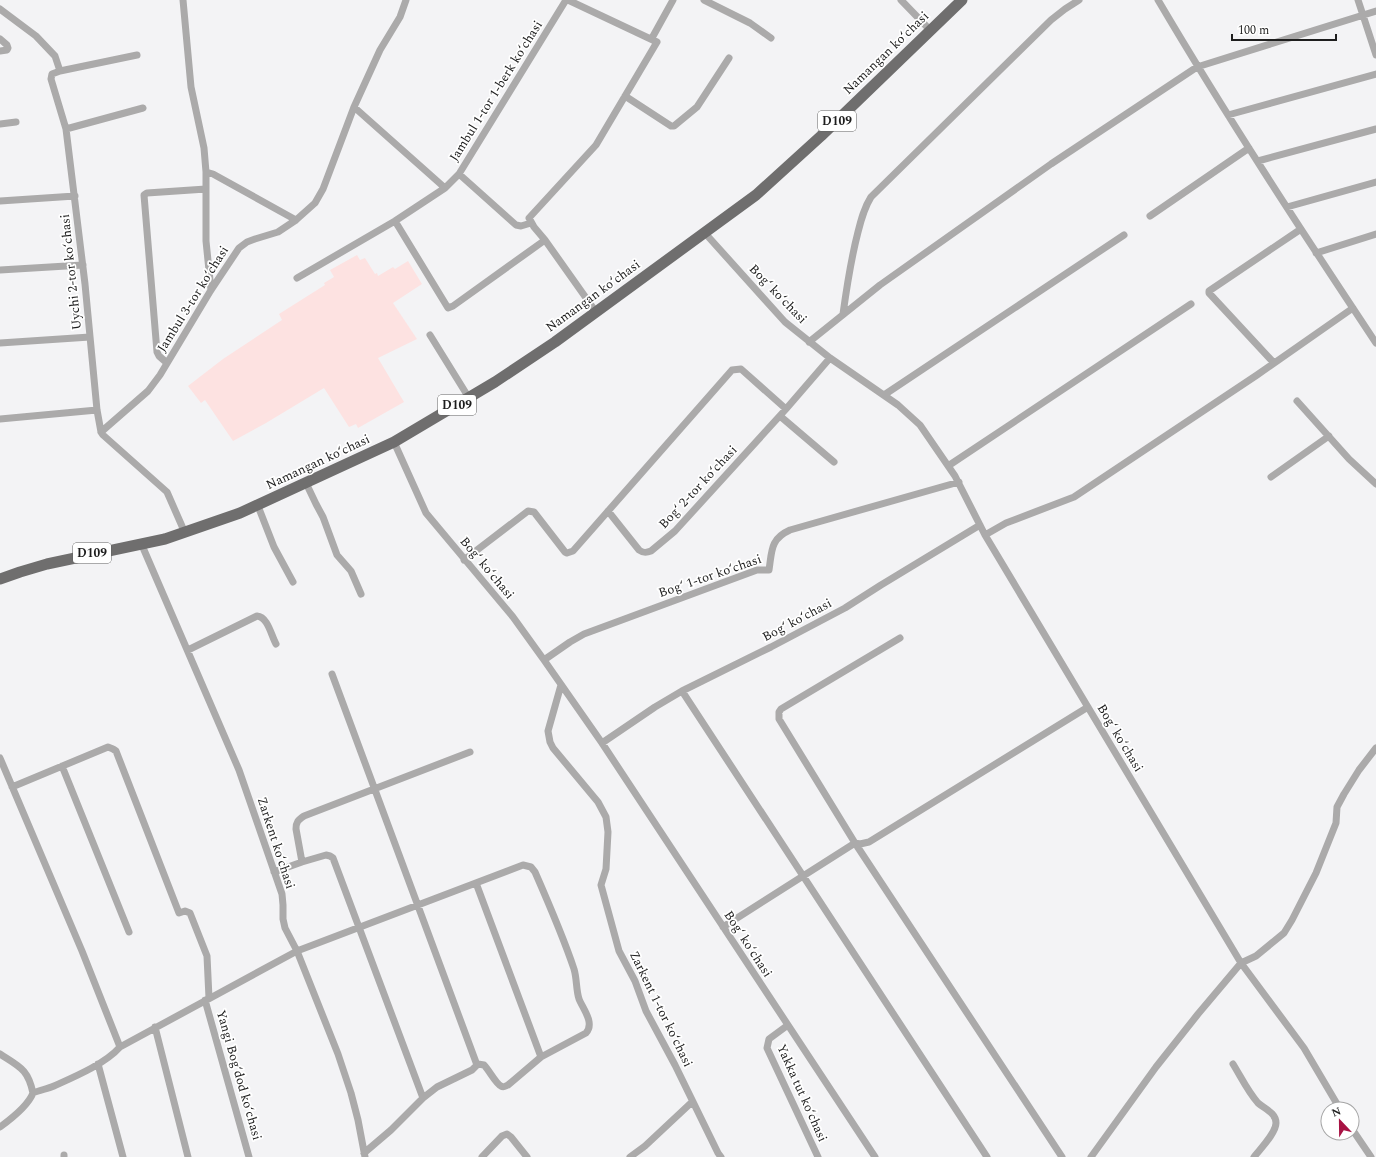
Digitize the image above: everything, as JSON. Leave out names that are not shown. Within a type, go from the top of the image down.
[{"type":"main road","name":"Namangan koʻchasi","points":[[185,533],[258,506],[394,442],[469,398],[525,362],[756,195],[821,136],[962,0]]},
{"type":"main road","name":"D109","points":[[0,579],[47,564],[165,539],[185,533]]},
{"type":"street","points":[[183,0],[191,87],[204,148],[206,172],[206,241],[211,290]]},
{"type":"street","name":"Jambul 3-tor koʻchasi","points":[[101,432],[148,391],[168,363],[211,290],[239,248],[251,240],[278,232],[296,220],[315,203],[323,189],[354,107],[380,50],[400,17],[406,0]]},
{"type":"street","points":[[567,0],[652,38],[657,42],[596,145],[529,218],[530,222],[545,240],[596,312]]},
{"type":"street","name":"Jambul 1-tor 1-berk koʻchasi","points":[[445,188],[459,174],[567,0]]},
{"type":"street","points":[[652,38],[673,0]]},
{"type":"street","points":[[704,0],[750,23],[771,38]]},
{"type":"street","points":[[901,0],[930,30]]},
{"type":"street","points":[[843,314],[850,261],[866,204],[871,197],[1051,20],[1079,0]]},
{"type":"street","points":[[1158,0],[1197,67],[1316,253],[1375,339]]},
{"type":"street","points":[[1358,0],[1376,55]]},
{"type":"street","points":[[0,9],[36,36],[55,56],[60,71],[137,55]]},
{"type":"street","points":[[809,342],[880,285],[1051,164],[1197,67],[1376,11]]},
{"type":"street","points":[[0,39],[7,45],[8,48],[7,50],[0,51]]},
{"type":"street","points":[[625,96],[671,126],[674,126],[697,107],[729,58]]},
{"type":"street","name":"Uychi 2-tor koʻchasi","points":[[60,71],[52,74],[51,79],[66,129],[83,265],[97,410],[101,432]]},
{"type":"street","points":[[1228,115],[1376,74]]},
{"type":"street","points":[[297,278],[395,221],[445,188],[354,107]]},
{"type":"street","points":[[66,129],[143,108]]},
{"type":"street","points":[[0,124],[16,122]]},
{"type":"street","points":[[1258,161],[1376,129]]},
{"type":"street","points":[[1150,216],[1249,148]]},
{"type":"street","points":[[206,172],[213,174],[296,220]]},
{"type":"street","points":[[459,174],[516,225],[521,226],[530,222]]},
{"type":"street","points":[[1287,207],[1376,182]]},
{"type":"street","points":[[168,363],[159,356],[157,352],[143,197],[147,193],[206,189]]},
{"type":"street","points":[[0,201],[75,196]]},
{"type":"street","points":[[395,221],[448,308],[453,306],[545,240]]},
{"type":"street","points":[[1274,363],[1208,291],[1301,229]]},
{"type":"street","name":"Bogʻ koʻchasi","points":[[704,232],[785,322],[830,358],[898,405],[920,425],[959,482],[985,535],[1241,962],[1304,1048],[1335,1101]]},
{"type":"street","points":[[1316,253],[1376,234]]},
{"type":"street","points":[[884,395],[1124,235]]},
{"type":"street","points":[[0,270],[83,265]]},
{"type":"street","points":[[948,466],[1190,304]]},
{"type":"street","points":[[985,535],[1006,523],[1074,497],[1274,363],[1353,308]]},
{"type":"street","points":[[430,335],[469,398]]},
{"type":"street","points":[[0,343],[90,337]]},
{"type":"street","name":"Bogʻ 2-tor koʻchasi","points":[[608,511],[639,550],[646,552],[651,551],[676,531],[780,416],[830,358]]},
{"type":"street","points":[[464,560],[528,511],[534,512],[565,552],[573,551],[732,370],[741,369],[786,409]]},
{"type":"street","points":[[1297,401],[1349,459],[1376,484]]},
{"type":"street","points":[[0,419],[97,410]]},
{"type":"street","points":[[780,416],[834,462]]},
{"type":"street","points":[[101,432],[102,435],[167,492],[185,533]]},
{"type":"street","points":[[1271,477],[1329,436]]},
{"type":"street","name":"Bogʻ koʻchasi","points":[[394,442],[426,513],[513,617],[602,743],[875,1157]]},
{"type":"street","name":"Bogʻ 1-tor koʻchasi","points":[[544,660],[584,634],[758,570],[769,570],[773,545],[778,537],[790,530],[959,482]]},
{"type":"street","points":[[306,483],[324,517],[337,555],[351,571],[361,594]]},
{"type":"street","points":[[258,506],[274,547],[293,582]]},
{"type":"street","name":"Bogʻ koʻchasi","points":[[602,743],[655,707],[682,691],[845,608],[980,525]]},
{"type":"street","name":"Zarkent koʻchasi","points":[[141,543],[239,770],[282,894],[282,919],[285,928],[297,951],[338,1054],[351,1093],[358,1120],[364,1155]]},
{"type":"street","points":[[188,650],[257,616],[262,617],[266,622],[276,644]]},
{"type":"street","points":[[900,638],[781,709],[779,712],[780,723],[854,843],[1062,1157]]},
{"type":"street","points":[[332,674],[477,1065]]},
{"type":"street","name":"Zarkent 1-tor koʻchasi","points":[[561,685],[548,731],[550,742],[553,748],[598,802],[606,818],[608,832],[606,869],[601,885],[619,951],[635,981],[646,1011],[675,1065],[692,1102]]},
{"type":"street","points":[[682,691],[986,1157]]},
{"type":"street","points":[[723,927],[854,843],[860,844],[869,842],[1088,707]]},
{"type":"street","name":"Yangi Bogʻdod koʻchasi","points":[[62,766],[108,747],[116,751],[179,913],[185,911],[190,913],[207,956],[207,999],[249,1157]]},
{"type":"street","points":[[1092,1157],[1156,1067],[1200,1010],[1241,962],[1256,956],[1284,933],[1316,873],[1336,823],[1338,807],[1344,794],[1359,770],[1376,748]]},
{"type":"street","points":[[302,862],[296,829],[298,819],[470,752]]},
{"type":"street","points":[[0,758],[82,951],[120,1047]]},
{"type":"street","points":[[12,787],[62,766],[129,932]]},
{"type":"street","points":[[274,872],[326,855],[333,858],[423,1098]]},
{"type":"street","points":[[0,1127],[40,1090],[53,1086],[98,1064],[120,1047],[154,1027],[297,951],[523,865],[531,867],[535,872],[566,945],[574,971],[579,999],[590,1026],[586,1032],[541,1057],[508,1086],[501,1086],[484,1065],[477,1065],[472,1070],[437,1087],[423,1098],[392,1130],[364,1155]]},
{"type":"street","points":[[476,884],[541,1057]]},
{"type":"street","name":"Yakka tut koʻchasi","points":[[788,1025],[769,1039],[767,1048],[818,1157]]},
{"type":"street","points":[[154,1027],[188,1157]]},
{"type":"street","points":[[0,1054],[22,1068],[26,1073],[34,1094]]},
{"type":"street","points":[[98,1064],[123,1157]]},
{"type":"street","points":[[1233,1064],[1255,1099],[1275,1116],[1276,1121],[1274,1131],[1254,1157]]},
{"type":"street","points":[[630,1157],[645,1146],[692,1102],[721,1157]]},
{"type":"street","points":[[482,1157],[502,1136],[507,1134],[511,1136],[527,1157]]},
{"type":"street","points":[[1360,1141],[1371,1157]]},
{"type":"shaded area","points":[[357,255],[360,260],[365,258],[375,274],[377,273],[378,276],[393,267],[395,269],[408,261],[422,284],[393,303],[417,339],[378,358],[404,402],[358,428],[356,424],[349,427],[324,388],[233,441],[205,400],[201,403],[188,386],[223,359],[282,320],[279,314],[325,285],[324,283],[334,277],[330,270]]}]
